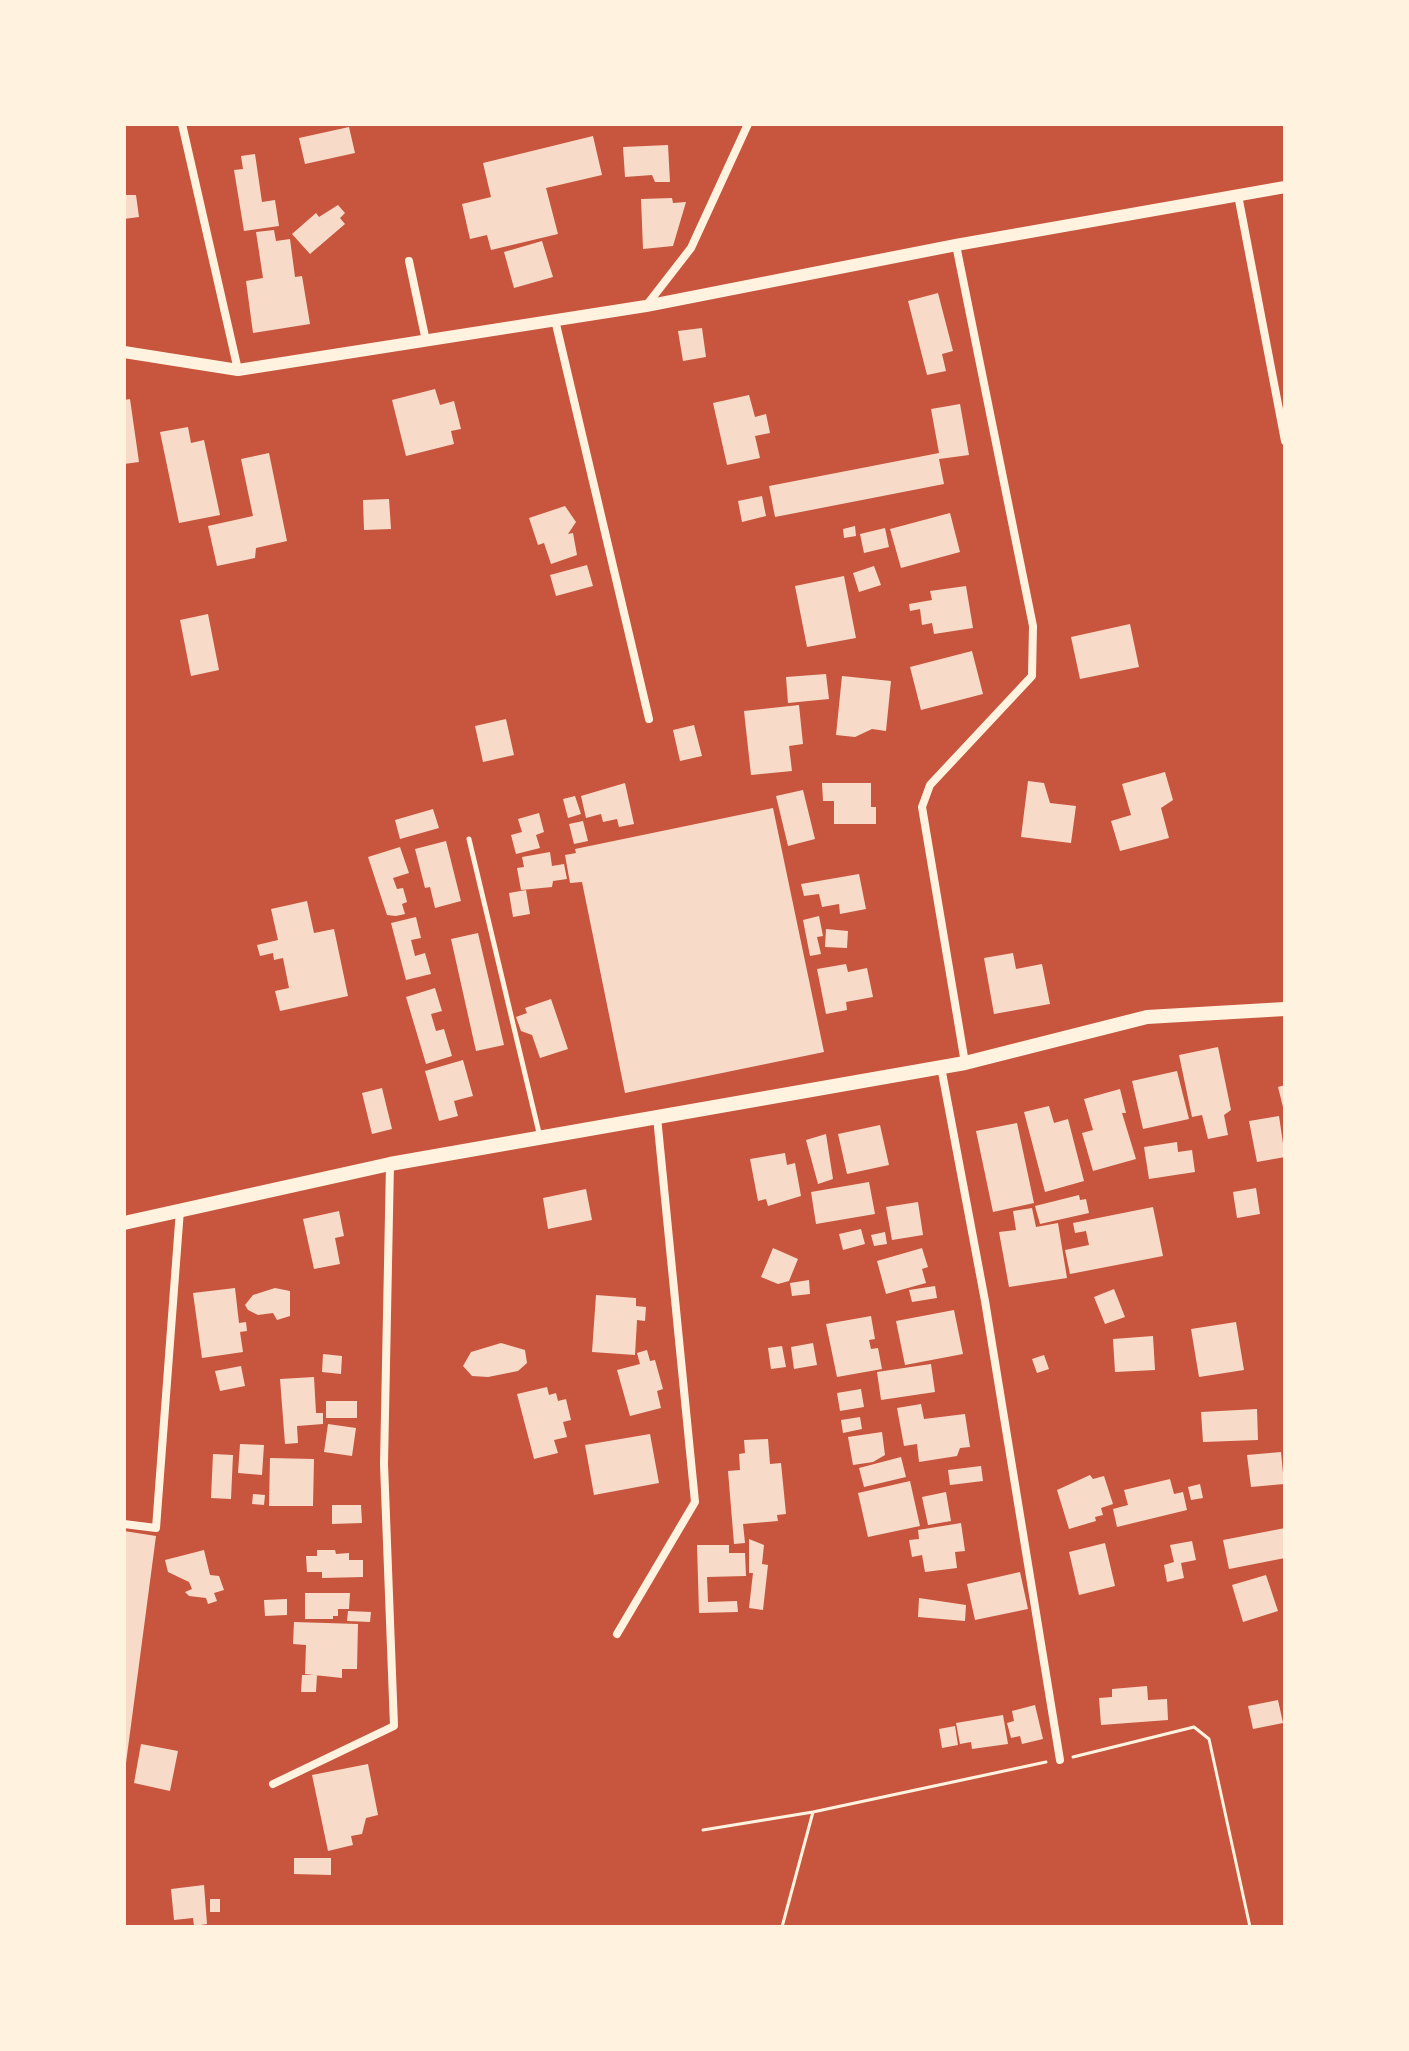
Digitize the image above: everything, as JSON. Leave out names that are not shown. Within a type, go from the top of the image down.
[{"type":"main road","points":[[124,1223],[390,1164],[965,1063],[1147,1017],[1285,1009]]},
{"type":"street","points":[[182,124],[238,370]]},
{"type":"street","points":[[646,306],[691,248],[748,124]]},
{"type":"street","points":[[124,352],[238,370],[646,306],[956,245],[1285,187]]},
{"type":"street","points":[[1238,195],[1285,441]]},
{"type":"street","points":[[956,245],[1033,626],[1032,676],[930,785],[922,807],[965,1063]]},
{"type":"street","points":[[409,261],[426,341]]},
{"type":"street","points":[[555,320],[649,719]]},
{"type":"street","points":[[941,1066],[985,1301],[1060,1760]]},
{"type":"street","points":[[617,1634],[695,1502],[657,1117]]},
{"type":"street","points":[[273,1784],[394,1726],[384,1464],[390,1164]]},
{"type":"street","points":[[124,1524],[156,1528],[180,1210]]},
{"type":"lane","points":[[469,839],[541,1138]]},
{"type":"path","points":[[703,1830],[813,1812],[1060,1760],[1194,1727],[1209,1739],[1250,1927]]},
{"type":"path","points":[[782,1927],[813,1812]]},
{"type":"building","points":[[349,127],[355,153],[305,164],[299,138]]},
{"type":"building","points":[[593,136],[602,175],[546,188],[558,234],[491,250],[487,235],[470,239],[462,204],[491,197],[483,163]]},
{"type":"building","points":[[668,145],[670,182],[655,182],[652,175],[625,177],[623,147]]},
{"type":"building","points":[[255,154],[262,202],[275,200],[279,226],[244,231],[234,170],[243,169],[241,156]]},
{"type":"building","points":[[124,195],[136,195],[139,217],[124,219]]},
{"type":"building","points":[[672,198],[673,203],[686,202],[673,246],[643,249],[641,199]]},
{"type":"building","points":[[338,205],[345,213],[340,218],[345,224],[310,254],[292,234],[316,213],[319,217]]},
{"type":"building","points":[[274,230],[276,241],[290,239],[295,277],[302,276],[310,324],[253,333],[246,281],[263,278],[256,232]]},
{"type":"building","points":[[542,241],[553,277],[514,288],[504,252]]},
{"type":"building","points":[[938,293],[953,351],[942,354],[946,371],[927,375],[908,301]]},
{"type":"building","points":[[702,328],[706,357],[683,361],[678,331]]},
{"type":"building","points":[[435,389],[440,405],[454,401],[461,429],[451,431],[454,444],[406,456],[392,400]]},
{"type":"building","points":[[749,395],[755,417],[766,414],[770,433],[755,436],[760,458],[727,465],[713,403]]},
{"type":"building","points":[[130,399],[139,462],[124,464],[124,400]]},
{"type":"building","points":[[960,404],[969,455],[939,459],[944,484],[775,517],[769,486],[939,453],[931,409]]},
{"type":"building","points":[[188,427],[191,443],[204,440],[220,515],[179,523],[160,432]]},
{"type":"building","points":[[269,453],[287,541],[256,548],[255,558],[217,566],[208,526],[253,516],[241,459]]},
{"type":"building","points":[[762,496],[766,516],[742,522],[738,501]]},
{"type":"building","points":[[389,499],[391,529],[364,530],[363,500]]},
{"type":"building","points":[[565,506],[576,522],[568,534],[573,533],[577,555],[551,564],[544,543],[538,545],[529,518]]},
{"type":"building","points":[[950,513],[960,552],[901,568],[890,529]]},
{"type":"building","points":[[855,526],[856,536],[844,538],[843,529]]},
{"type":"building","points":[[885,528],[889,547],[864,553],[860,534]]},
{"type":"building","points":[[587,565],[593,586],[556,596],[550,575]]},
{"type":"building","points":[[874,566],[881,585],[859,592],[853,573]]},
{"type":"building","points":[[844,576],[856,638],[807,647],[795,586]]},
{"type":"building","points":[[966,586],[973,628],[934,634],[932,623],[922,625],[920,609],[910,611],[909,604],[932,600],[930,591]]},
{"type":"building","points":[[208,614],[219,670],[191,676],[180,620]]},
{"type":"building","points":[[1130,624],[1139,667],[1080,679],[1071,637]]},
{"type":"building","points":[[972,651],[983,694],[921,710],[910,667]]},
{"type":"building","points":[[826,674],[829,699],[788,703],[786,677]]},
{"type":"building","points":[[842,676],[891,681],[886,731],[872,729],[855,737],[836,735]]},
{"type":"building","points":[[799,705],[803,744],[789,746],[792,771],[751,775],[744,711]]},
{"type":"building","points":[[506,719],[514,755],[483,762],[475,726]]},
{"type":"building","points":[[694,725],[702,756],[680,761],[673,730]]},
{"type":"building","points":[[1165,772],[1173,800],[1161,808],[1169,838],[1120,851],[1111,821],[1131,815],[1122,784]]},
{"type":"building","points":[[1028,781],[1044,783],[1050,803],[1076,806],[1071,843],[1021,837]]},
{"type":"building","points":[[625,783],[634,824],[619,827],[617,819],[603,822],[601,814],[586,818],[581,796]]},
{"type":"building","points":[[822,783],[871,783],[871,807],[876,807],[876,824],[834,824],[834,801],[823,801]]},
{"type":"building","points":[[803,790],[815,839],[788,846],[776,796]]},
{"type":"building","points":[[575,796],[581,814],[568,818],[563,799]]},
{"type":"building","points":[[773,808],[824,1052],[625,1093],[582,882],[570,883],[565,855],[576,853],[575,849]]},
{"type":"building","points":[[433,809],[439,828],[400,839],[395,820]]},
{"type":"building","points":[[539,813],[544,832],[536,835],[540,848],[516,854],[511,835],[522,832],[518,819]]},
{"type":"building","points":[[583,821],[588,841],[574,844],[569,824]]},
{"type":"building","points":[[446,841],[461,901],[435,908],[430,887],[425,888],[415,849]]},
{"type":"building","points":[[400,847],[409,873],[393,878],[397,889],[403,888],[407,902],[402,904],[405,914],[387,915],[368,857]]},
{"type":"building","points":[[550,852],[552,866],[564,864],[567,879],[553,881],[552,887],[521,890],[517,868],[524,867],[522,857]]},
{"type":"building","points":[[859,874],[866,909],[840,914],[839,904],[822,907],[819,894],[804,896],[801,884]]},
{"type":"building","points":[[526,890],[530,914],[513,917],[509,893]]},
{"type":"building","points":[[307,901],[314,933],[334,929],[348,996],[280,1011],[275,991],[289,988],[283,958],[274,960],[273,953],[260,956],[257,945],[278,940],[271,909]]},
{"type":"building","points":[[819,916],[823,936],[817,937],[821,954],[810,956],[803,920]]},
{"type":"building","points":[[416,917],[421,938],[411,940],[415,956],[425,953],[431,974],[406,980],[391,923]]},
{"type":"building","points":[[826,929],[848,931],[847,948],[825,947]]},
{"type":"building","points":[[478,933],[504,1045],[476,1051],[451,939]]},
{"type":"building","points":[[1013,953],[1016,969],[1042,964],[1050,1004],[994,1014],[984,958]]},
{"type":"building","points":[[846,964],[848,972],[867,968],[873,997],[846,1002],[847,1010],[826,1014],[817,969]]},
{"type":"building","points":[[435,988],[442,1011],[431,1014],[436,1031],[444,1029],[452,1056],[426,1064],[406,997]]},
{"type":"building","points":[[551,999],[568,1049],[540,1058],[532,1035],[521,1031],[516,1017],[527,1013],[525,1008]]},
{"type":"building","points":[[1218,1047],[1231,1110],[1224,1115],[1228,1135],[1208,1139],[1202,1115],[1192,1117],[1179,1055]]},
{"type":"building","points":[[463,1060],[473,1096],[454,1101],[458,1116],[439,1121],[425,1071]]},
{"type":"building","points":[[1177,1071],[1189,1119],[1143,1129],[1132,1081]]},
{"type":"building","points":[[1285,1085],[1285,1111],[1284,1111],[1278,1087]]},
{"type":"building","points":[[382,1088],[392,1129],[372,1134],[362,1093]]},
{"type":"building","points":[[1120,1089],[1126,1113],[1122,1113],[1136,1159],[1093,1171],[1082,1133],[1093,1130],[1084,1099]]},
{"type":"building","points":[[1049,1106],[1054,1123],[1068,1119],[1084,1181],[1045,1192],[1024,1112]]},
{"type":"building","points":[[1279,1116],[1285,1157],[1257,1162],[1249,1121]]},
{"type":"building","points":[[1017,1123],[1034,1203],[993,1212],[976,1131]]},
{"type":"building","points":[[880,1125],[889,1165],[847,1174],[838,1134]]},
{"type":"building","points":[[826,1134],[833,1179],[818,1184],[806,1140]]},
{"type":"building","points":[[1177,1142],[1178,1152],[1192,1150],[1195,1172],[1149,1179],[1144,1147]]},
{"type":"building","points":[[785,1153],[787,1165],[795,1163],[801,1196],[768,1206],[766,1199],[758,1201],[750,1159]]},
{"type":"building","points":[[869,1182],[875,1214],[816,1224],[811,1192]]},
{"type":"building","points":[[1256,1188],[1260,1214],[1237,1218],[1233,1192]]},
{"type":"building","points":[[586,1189],[592,1220],[548,1229],[543,1198]]},
{"type":"building","points":[[1079,1195],[1080,1200],[1086,1199],[1089,1213],[1040,1224],[1035,1206]]},
{"type":"building","points":[[918,1202],[923,1235],[892,1240],[886,1207]]},
{"type":"building","points":[[1153,1207],[1163,1256],[1070,1274],[1065,1250],[1089,1245],[1086,1231],[1075,1233],[1073,1223]]},
{"type":"building","points":[[1032,1208],[1036,1227],[1058,1223],[1067,1278],[1009,1287],[999,1232],[1016,1230],[1013,1211]]},
{"type":"building","points":[[339,1211],[344,1236],[335,1238],[340,1264],[314,1269],[303,1219]]},
{"type":"building","points":[[861,1229],[865,1244],[843,1250],[839,1234]]},
{"type":"building","points":[[885,1232],[887,1244],[874,1246],[871,1235]]},
{"type":"building","points":[[773,1248],[798,1259],[789,1281],[778,1284],[761,1277]]},
{"type":"building","points":[[922,1248],[928,1267],[922,1269],[926,1283],[886,1294],[877,1261]]},
{"type":"building","points":[[809,1280],[810,1294],[792,1296],[790,1283]]},
{"type":"building","points":[[935,1286],[937,1298],[912,1302],[909,1290]]},
{"type":"building","points":[[235,1288],[239,1323],[246,1322],[247,1331],[240,1332],[243,1352],[202,1358],[193,1293]]},
{"type":"building","points":[[275,1288],[290,1291],[290,1316],[277,1320],[273,1313],[258,1315],[248,1310],[245,1305],[253,1295]]},
{"type":"building","points":[[1114,1289],[1125,1317],[1105,1324],[1094,1297]]},
{"type":"building","points":[[596,1295],[636,1298],[636,1306],[646,1307],[645,1321],[637,1320],[635,1355],[592,1352]]},
{"type":"building","points":[[954,1310],[963,1354],[905,1365],[896,1321]]},
{"type":"building","points":[[871,1316],[875,1339],[869,1340],[871,1349],[878,1348],[882,1369],[837,1377],[826,1324]]},
{"type":"building","points":[[1236,1322],[1244,1370],[1199,1377],[1191,1329]]},
{"type":"building","points":[[1153,1336],[1155,1370],[1115,1372],[1113,1339]]},
{"type":"building","points":[[501,1343],[525,1350],[527,1363],[518,1371],[488,1377],[472,1376],[463,1366],[471,1352]]},
{"type":"building","points":[[813,1343],[817,1365],[794,1369],[791,1347]]},
{"type":"building","points":[[782,1346],[786,1367],[771,1369],[768,1348]]},
{"type":"building","points":[[647,1350],[650,1361],[655,1360],[663,1389],[657,1391],[661,1408],[630,1416],[617,1370],[640,1364],[637,1353]]},
{"type":"building","points":[[323,1354],[342,1356],[341,1374],[322,1372]]},
{"type":"building","points":[[1044,1355],[1049,1369],[1037,1373],[1032,1359]]},
{"type":"building","points":[[931,1364],[935,1392],[881,1400],[877,1372]]},
{"type":"building","points":[[241,1366],[245,1386],[220,1391],[215,1371]]},
{"type":"building","points":[[314,1377],[316,1413],[323,1413],[323,1424],[297,1426],[298,1443],[285,1444],[280,1379]]},
{"type":"building","points":[[547,1387],[549,1395],[556,1393],[558,1401],[566,1399],[571,1420],[563,1422],[567,1437],[554,1440],[558,1453],[534,1459],[517,1394]]},
{"type":"building","points":[[861,1389],[864,1407],[840,1411],[837,1393]]},
{"type":"building","points":[[326,1401],[357,1401],[357,1418],[326,1418]]},
{"type":"building","points":[[921,1404],[924,1419],[965,1414],[970,1447],[960,1448],[957,1456],[919,1462],[917,1444],[904,1446],[897,1408]]},
{"type":"building","points":[[1257,1409],[1258,1440],[1203,1442],[1201,1412]]},
{"type":"building","points":[[860,1417],[862,1429],[843,1433],[841,1420]]},
{"type":"building","points":[[328,1424],[356,1428],[352,1456],[324,1452]]},
{"type":"building","points":[[882,1432],[885,1455],[873,1462],[853,1465],[848,1437]]},
{"type":"building","points":[[650,1434],[659,1483],[594,1495],[585,1445]]},
{"type":"building","points":[[768,1439],[770,1464],[781,1463],[786,1514],[777,1515],[778,1521],[743,1524],[745,1543],[734,1544],[728,1471],[740,1470],[739,1454],[745,1453],[744,1440]]},
{"type":"building","points":[[240,1444],[264,1445],[262,1475],[238,1473]]},
{"type":"building","points":[[1281,1452],[1284,1484],[1251,1487],[1247,1455]]},
{"type":"building","points":[[213,1454],[233,1455],[231,1499],[211,1498]]},
{"type":"building","points":[[901,1457],[906,1477],[864,1487],[859,1468]]},
{"type":"building","points":[[270,1458],[314,1459],[313,1506],[269,1506]]},
{"type":"building","points":[[981,1466],[983,1481],[950,1485],[948,1470]]},
{"type":"building","points":[[1090,1475],[1093,1479],[1104,1476],[1113,1504],[1101,1508],[1103,1515],[1095,1517],[1096,1521],[1069,1529],[1057,1490]]},
{"type":"building","points":[[1170,1479],[1174,1494],[1183,1492],[1187,1510],[1117,1527],[1113,1509],[1128,1505],[1124,1490]]},
{"type":"building","points":[[910,1481],[920,1526],[868,1537],[858,1493]]},
{"type":"building","points":[[1200,1484],[1203,1498],[1191,1500],[1188,1487]]},
{"type":"building","points":[[946,1492],[951,1521],[928,1525],[922,1497]]},
{"type":"building","points":[[253,1494],[265,1495],[264,1505],[252,1504]]},
{"type":"building","points":[[332,1505],[361,1505],[362,1523],[332,1524]]},
{"type":"building","points":[[961,1523],[965,1551],[955,1552],[957,1568],[925,1572],[922,1555],[912,1557],[909,1540],[919,1539],[918,1530]]},
{"type":"building","points":[[1285,1528],[1285,1558],[1229,1569],[1223,1540]]},
{"type":"building","points":[[124,1531],[156,1536],[126,1763],[124,1763]]},
{"type":"building","points":[[749,1539],[764,1545],[762,1564],[768,1565],[763,1610],[749,1608],[753,1573],[749,1573]]},
{"type":"building","points":[[1192,1541],[1196,1560],[1181,1563],[1184,1578],[1167,1582],[1164,1565],[1174,1562],[1170,1545]]},
{"type":"building","points":[[1105,1543],[1115,1586],[1079,1595],[1069,1552]]},
{"type":"building","points":[[697,1545],[729,1545],[729,1553],[745,1553],[746,1576],[707,1577],[708,1602],[737,1601],[738,1612],[699,1613]]},
{"type":"building","points":[[204,1550],[210,1575],[219,1576],[224,1590],[214,1593],[217,1601],[208,1604],[206,1598],[189,1596],[185,1592],[192,1589],[189,1582],[168,1572],[165,1560]]},
{"type":"building","points":[[317,1550],[349,1553],[349,1560],[363,1560],[363,1577],[322,1578],[322,1572],[307,1572],[306,1556],[317,1556]]},
{"type":"building","points":[[1020,1572],[1028,1609],[975,1620],[967,1584]]},
{"type":"building","points":[[1266,1575],[1278,1611],[1243,1622],[1232,1585]]},
{"type":"building","points":[[305,1593],[350,1593],[349,1609],[338,1609],[338,1616],[333,1616],[333,1619],[305,1619]]},
{"type":"building","points":[[919,1598],[966,1605],[965,1621],[918,1617]]},
{"type":"building","points":[[287,1599],[287,1615],[265,1616],[264,1600]]},
{"type":"building","points":[[348,1611],[371,1612],[370,1622],[347,1621]]},
{"type":"building","points":[[294,1622],[358,1624],[357,1669],[342,1669],[342,1678],[305,1674],[306,1645],[293,1644]]},
{"type":"building","points":[[302,1675],[317,1675],[316,1692],[301,1692]]},
{"type":"building","points":[[1147,1686],[1148,1700],[1167,1699],[1168,1720],[1101,1725],[1099,1698],[1112,1697],[1112,1689]]},
{"type":"building","points":[[1278,1700],[1283,1723],[1253,1729],[1248,1706]]},
{"type":"building","points":[[1035,1705],[1043,1739],[1022,1744],[1020,1736],[1011,1738],[1007,1723],[1014,1721],[1012,1711]]},
{"type":"building","points":[[1003,1715],[1008,1744],[972,1749],[971,1742],[960,1744],[956,1723]]},
{"type":"building","points":[[955,1726],[958,1745],[942,1748],[939,1729]]},
{"type":"building","points":[[141,1744],[178,1751],[170,1791],[134,1783]]},
{"type":"building","points":[[368,1764],[378,1815],[366,1818],[362,1834],[351,1836],[353,1845],[328,1851],[312,1775]]},
{"type":"building","points":[[294,1858],[331,1858],[331,1875],[294,1874]]},
{"type":"building","points":[[204,1885],[207,1924],[194,1926],[193,1918],[174,1920],[171,1889]]},
{"type":"building","points":[[210,1899],[220,1899],[220,1912],[210,1912]]}]
